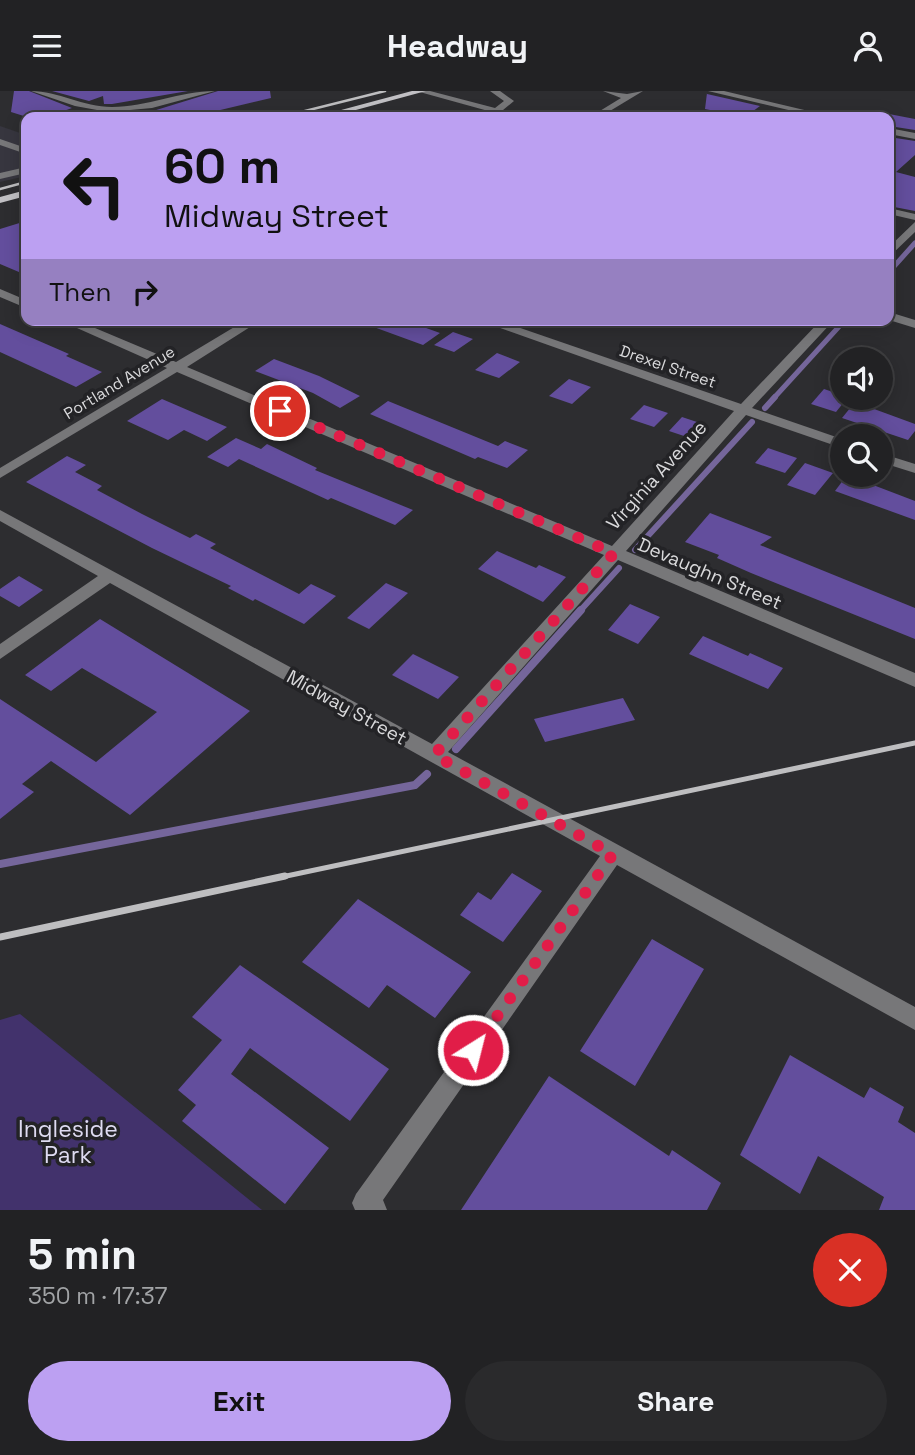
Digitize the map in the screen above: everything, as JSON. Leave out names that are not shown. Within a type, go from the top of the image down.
[{"type":"main road","points":[[339,112],[421,91]]},
{"type":"main road","points":[[0,200],[21,194]]},
{"type":"street","points":[[35,91],[93,108],[115,109],[135,109],[211,91]]},
{"type":"street","points":[[421,91],[500,112]]},
{"type":"street","points":[[495,91],[510,101],[496,111]]},
{"type":"street","points":[[607,91],[628,97]]},
{"type":"street","points":[[602,112],[639,91]]},
{"type":"street","points":[[712,91],[806,112]]},
{"type":"street","points":[[894,132],[915,136]]},
{"type":"street","points":[[0,142],[21,149]]},
{"type":"street","points":[[0,176],[21,171]]},
{"type":"street","points":[[894,212],[915,217]]},
{"type":"street","points":[[894,248],[915,225]]},
{"type":"street","points":[[0,293],[21,302]]},
{"type":"street","points":[[894,318],[915,324]]},
{"type":"street","name":"Devaughn Street","points":[[79,326],[915,680]]},
{"type":"street","name":"Portland Avenue","points":[[0,474],[246,326]]},
{"type":"street","name":"Drexel Street","points":[[501,326],[830,439]]},
{"type":"street","name":"Virginia Avenue","points":[[434,755],[743,410],[822,326]]},
{"type":"street","points":[[893,461],[915,469]]},
{"type":"street","name":"Midway Street","points":[[0,515],[915,1019]]},
{"type":"street","points":[[0,653],[109,576]]},
{"type":"street","points":[[374,1210],[365,1203],[613,854]]},
{"type":"shaded area","points":[[0,126],[21,133],[21,177],[0,182]]},
{"type":"green space","name":"Ingleside Park","points":[[20,1014],[262,1210],[0,1210],[0,1020]]},
{"type":"building","points":[[14,91],[29,91],[72,108],[61,112],[21,112],[21,115],[11,112]]},
{"type":"building","points":[[52,91],[188,91],[104,104],[103,96],[89,101]]},
{"type":"building","points":[[218,91],[270,91],[271,98],[212,112],[137,112],[153,111]]},
{"type":"building","points":[[707,93],[760,106],[752,112],[705,109]]},
{"type":"building","points":[[894,115],[915,119],[915,130],[894,127]]},
{"type":"building","points":[[894,138],[915,141],[915,155],[896,172],[915,177],[915,211],[894,207]]},
{"type":"building","points":[[21,223],[21,273],[0,264],[0,229]]},
{"type":"building","points":[[0,324],[69,354],[66,356],[102,372],[76,387],[0,352]]},
{"type":"building","points":[[371,326],[421,326],[440,333],[423,345]]},
{"type":"building","points":[[453,332],[473,339],[454,352],[434,345]]},
{"type":"building","points":[[497,353],[520,362],[499,378],[475,370]]},
{"type":"building","points":[[274,359],[319,376],[360,396],[340,408],[313,393],[255,371]]},
{"type":"building","points":[[569,379],[591,387],[572,404],[549,396]]},
{"type":"building","points":[[824,389],[830,391],[830,410],[838,410],[836,412],[811,404]]},
{"type":"building","points":[[162,399],[227,427],[207,441],[184,430],[168,440],[127,421]]},
{"type":"building","points":[[388,401],[498,446],[505,441],[528,450],[507,468],[478,457],[475,459],[370,414]]},
{"type":"building","points":[[644,405],[668,413],[654,427],[630,419]]},
{"type":"building","points":[[848,410],[877,410],[915,424],[915,431],[908,440],[893,435],[893,424],[860,424],[842,418]]},
{"type":"building","points":[[682,417],[703,424],[690,438],[669,431]]},
{"type":"building","points":[[236,438],[261,449],[267,444],[317,468],[315,470],[413,510],[395,525],[331,498],[328,500],[239,459],[228,467],[207,457]]},
{"type":"building","points":[[768,448],[797,458],[785,473],[755,463]]},
{"type":"building","points":[[67,456],[86,465],[75,472],[102,486],[97,490],[142,514],[190,538],[196,534],[216,544],[210,548],[299,594],[311,584],[336,596],[304,624],[255,599],[253,601],[228,588],[231,586],[26,482]]},
{"type":"building","points":[[805,463],[830,472],[830,477],[815,495],[787,485]]},
{"type":"building","points":[[838,487],[878,487],[915,501],[915,520],[835,491]]},
{"type":"building","points":[[710,513],[772,537],[760,545],[915,608],[915,639],[751,573],[717,558],[719,555],[685,542]]},
{"type":"building","points":[[497,551],[536,568],[539,565],[566,577],[543,602],[478,569]]},
{"type":"building","points":[[19,576],[43,590],[19,607],[0,596],[0,589]]},
{"type":"building","points":[[386,583],[408,593],[369,629],[347,618]]},
{"type":"building","points":[[630,604],[660,617],[638,644],[608,630]]},
{"type":"building","points":[[100,619],[250,711],[130,815],[51,761],[22,784],[34,792],[0,819],[0,699],[96,762],[157,712],[82,668],[51,691],[25,675]]},
{"type":"building","points":[[703,636],[783,668],[768,689],[689,654]]},
{"type":"building","points":[[413,654],[459,677],[438,699],[392,675]]},
{"type":"building","points":[[623,698],[635,720],[545,742],[534,719]]},
{"type":"building","points":[[512,873],[542,891],[503,942],[460,915],[478,892],[491,900]]},
{"type":"building","points":[[358,899],[471,972],[435,1018],[387,985],[369,1008],[302,962]]},
{"type":"building","points":[[652,939],[704,969],[635,1086],[580,1051]]},
{"type":"building","points":[[240,965],[389,1069],[350,1121],[250,1048],[231,1074],[329,1148],[285,1204],[182,1121],[196,1105],[178,1090],[222,1040],[192,1017]]},
{"type":"building","points":[[790,1055],[864,1098],[870,1087],[904,1107],[898,1122],[915,1133],[915,1210],[879,1210],[884,1197],[818,1156],[800,1194],[740,1155]]},
{"type":"building","points":[[549,1076],[669,1156],[672,1150],[721,1183],[707,1210],[461,1210]]},
{"type":"waterway","points":[[894,266],[915,243]]},
{"type":"waterway","points":[[773,399],[840,326]]},
{"type":"waterway","points":[[765,408],[775,397]]},
{"type":"waterway","points":[[635,550],[752,422]]},
{"type":"waterway","points":[[579,612],[619,568]]},
{"type":"waterway","points":[[456,749],[581,610]]},
{"type":"waterway","points":[[0,864],[415,785],[427,774]]},
{"type":"railway","points":[[301,112],[385,91]]},
{"type":"railway","points":[[0,189],[21,183]]},
{"type":"railway","points":[[277,878],[915,743]]},
{"type":"railway","points":[[0,937],[285,876]]},
{"type":"route","points":[[280,411],[614,553],[434,755],[613,854],[473,1050]]}]
